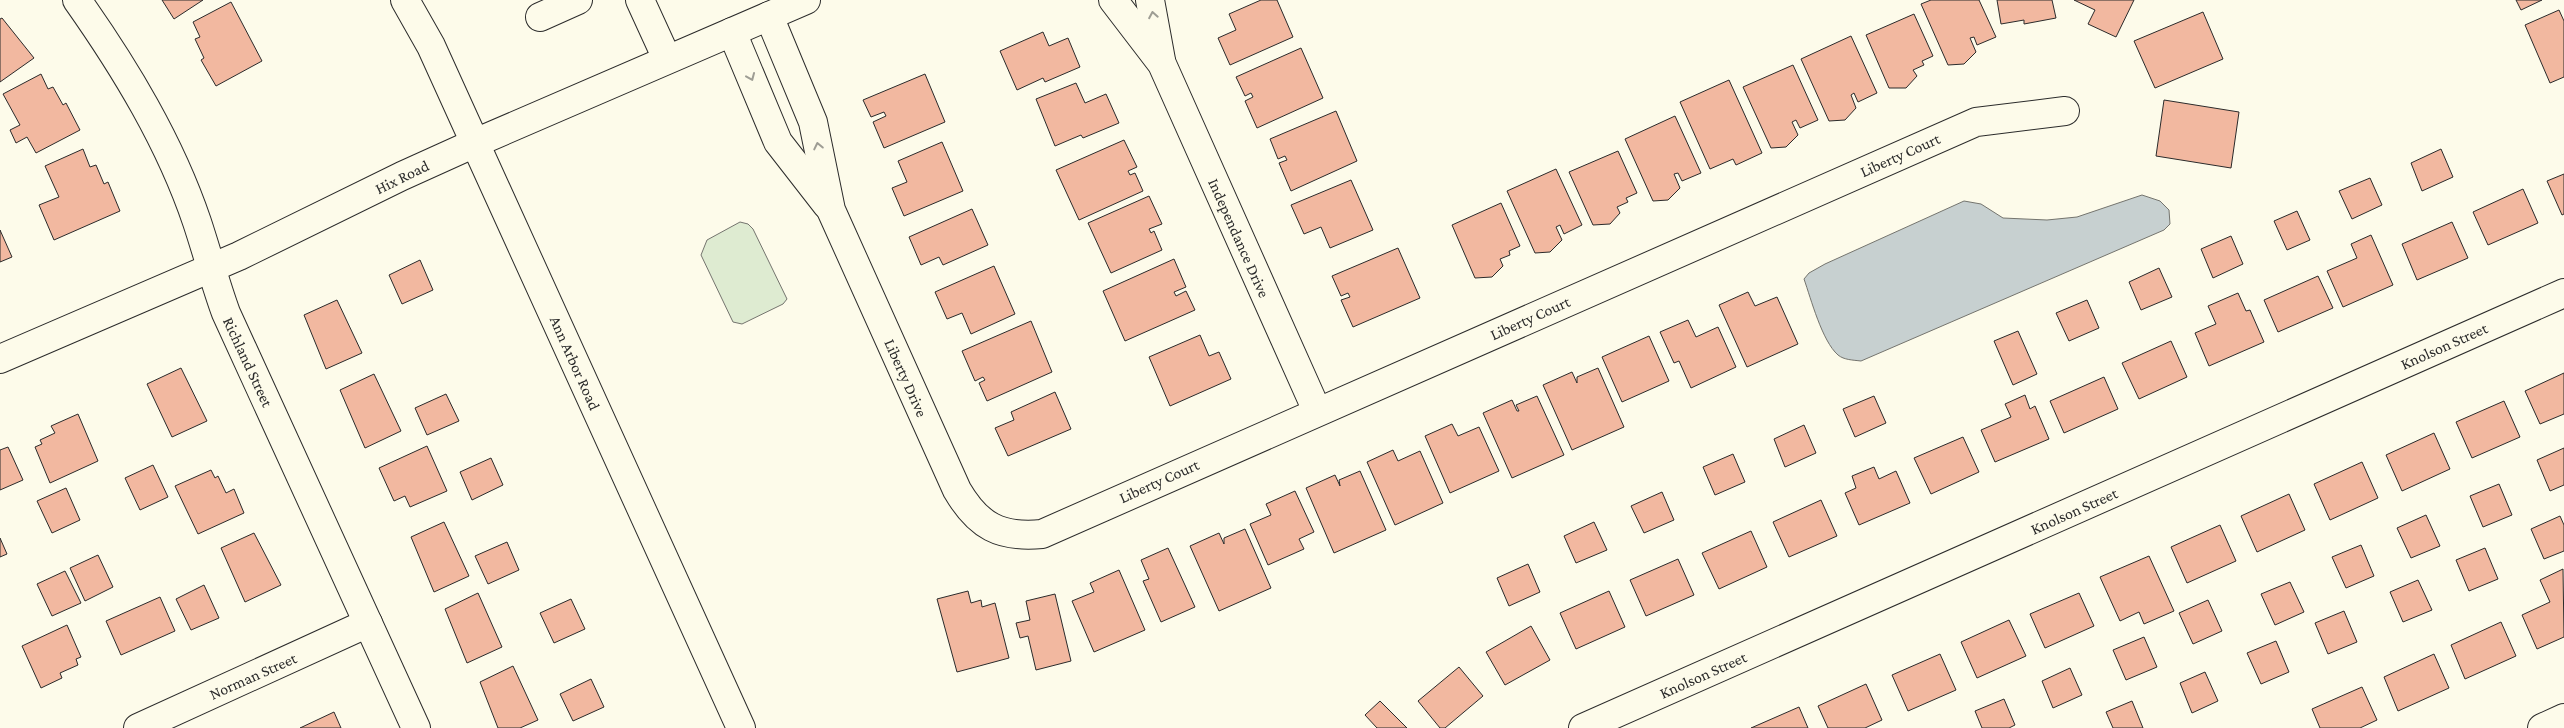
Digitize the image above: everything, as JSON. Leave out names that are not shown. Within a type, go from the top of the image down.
[{"type":"street","name":"Richland Street","points":[[77,0],[104,39],[142,101],[174,166],[197,222],[209,267],[226,313],[416,728]]},
{"type":"street","name":"Ann Arbor Road","points":[[405,0],[431,46],[741,728]]},
{"type":"street","points":[[540,17],[578,0]]},
{"type":"street","points":[[640,0],[667,59]]},
{"type":"street","name":"Hix Road","points":[[0,359],[209,267],[239,256],[402,176],[475,143],[806,0]]},
{"type":"street","points":[[1113,0],[1162,64]]},
{"type":"street","points":[[1150,0],[1162,64]]},
{"type":"street","points":[[769,16],[813,122],[832,210]]},
{"type":"street","points":[[732,32],[778,142],[832,210]]},
{"type":"street","name":"Independance Drive","points":[[1162,64],[1316,411]]},
{"type":"street","name":"Liberty Court","points":[[999,531],[1020,536],[1042,534],[1316,411],[1976,122],[2065,111]]},
{"type":"street","name":"Liberty Drive","points":[[832,210],[957,490],[968,510],[984,524],[999,531]]},
{"type":"street","name":"Knolson Street","points":[[1583,728],[2564,293]]},
{"type":"street","name":"Norman Street","points":[[138,728],[368,623]]},
{"type":"street","points":[[2542,728],[2564,718]]},
{"type":"green space","points":[[740,222],[748,224],[753,229],[787,299],[783,304],[742,324],[733,322],[701,255],[707,240]]},
{"type":"shaded area","points":[[2142,195],[2160,201],[2169,210],[2170,224],[2164,230],[1861,361],[1843,358],[1832,349],[1818,319],[1804,279],[1809,273],[1825,264],[1964,201],[1981,204],[2003,218],[2047,220],[2077,217]]},
{"type":"building","points":[[162,0],[203,0],[174,19]]},
{"type":"building","points":[[1261,0],[1277,0],[1293,37],[1230,65],[1218,38],[1236,30],[1229,14]]},
{"type":"building","points":[[1931,0],[1979,0],[1996,37],[1977,45],[1974,37],[1970,38],[1976,52],[1964,64],[1948,65],[1921,4]]},
{"type":"building","points":[[1997,0],[2052,0],[2056,18],[2024,24],[2024,20],[2001,24]]},
{"type":"building","points":[[2074,0],[2134,0],[2116,37],[2088,24],[2095,10]]},
{"type":"building","points":[[2516,0],[2542,0],[2521,10]]},
{"type":"building","points":[[231,2],[262,61],[216,86],[201,60],[204,58],[195,39],[200,37],[193,22]]},
{"type":"building","points":[[2559,10],[2564,21],[2564,77],[2550,83],[2525,25]]},
{"type":"building","points":[[2203,12],[2223,59],[2155,88],[2134,41]]},
{"type":"building","points":[[1914,14],[1933,56],[1922,61],[1924,65],[1913,70],[1917,76],[1906,88],[1889,88],[1866,35]]},
{"type":"building","points":[[2,18],[34,58],[0,82],[0,19]]},
{"type":"building","points":[[1043,32],[1049,46],[1068,38],[1080,67],[1045,82],[1043,78],[1017,90],[1000,51]]},
{"type":"building","points":[[1851,36],[1877,93],[1858,102],[1854,93],[1851,95],[1856,108],[1845,120],[1829,121],[1801,59]]},
{"type":"building","points":[[1301,48],[1323,98],[1257,128],[1245,101],[1253,97],[1251,93],[1245,96],[1236,77]]},
{"type":"building","points":[[1793,65],[1818,120],[1800,128],[1796,120],[1792,122],[1798,135],[1786,147],[1771,148],[1743,87]]},
{"type":"building","points":[[41,74],[48,89],[53,87],[63,105],[66,103],[80,130],[36,153],[27,137],[16,143],[10,130],[20,125],[3,94]]},
{"type":"building","points":[[925,74],[945,122],[884,148],[873,122],[886,116],[884,112],[871,117],[863,100]]},
{"type":"building","points":[[1729,80],[1762,153],[1736,165],[1733,159],[1710,169],[1680,102]]},
{"type":"building","points":[[1076,83],[1085,103],[1106,94],[1119,123],[1083,138],[1081,135],[1055,146],[1036,99]]},
{"type":"building","points":[[2164,100],[2239,112],[2231,168],[2156,156]]},
{"type":"building","points":[[1336,111],[1357,161],[1291,191],[1279,163],[1287,160],[1285,156],[1278,159],[1270,139]]},
{"type":"building","points":[[1675,116],[1701,173],[1682,181],[1678,173],[1674,174],[1680,188],[1668,200],[1653,201],[1625,139]]},
{"type":"building","points":[[1124,140],[1137,167],[1128,171],[1130,175],[1135,173],[1143,191],[1079,220],[1056,170]]},
{"type":"building","points":[[942,142],[963,191],[904,216],[892,188],[907,182],[898,161]]},
{"type":"building","points":[[83,149],[90,167],[96,165],[104,184],[108,182],[120,211],[54,240],[39,205],[59,197],[45,166]]},
{"type":"building","points":[[2441,149],[2453,177],[2422,191],[2411,163]]},
{"type":"building","points":[[1618,151],[1637,193],[1626,198],[1628,202],[1617,207],[1620,213],[1610,224],[1593,225],[1569,172]]},
{"type":"building","points":[[1556,169],[1582,225],[1564,234],[1560,225],[1556,227],[1562,240],[1550,252],[1535,253],[1507,191]]},
{"type":"building","points":[[2564,174],[2564,214],[2562,215],[2547,181]]},
{"type":"building","points":[[2370,178],[2382,205],[2352,219],[2339,191]]},
{"type":"building","points":[[1351,180],[1373,230],[1330,248],[1321,227],[1304,234],[1291,205]]},
{"type":"building","points":[[2523,189],[2538,223],[2488,245],[2473,212]]},
{"type":"building","points":[[1149,196],[1162,224],[1149,229],[1151,233],[1154,231],[1162,250],[1111,273],[1088,223]]},
{"type":"building","points":[[1501,203],[1520,246],[1509,251],[1510,255],[1500,259],[1503,266],[1492,277],[1475,278],[1452,225]]},
{"type":"building","points":[[972,209],[988,245],[943,265],[939,257],[921,265],[909,237]]},
{"type":"building","points":[[2297,211],[2310,240],[2287,250],[2274,221]]},
{"type":"building","points":[[2452,222],[2468,258],[2417,280],[2402,244]]},
{"type":"building","points":[[0,230],[12,257],[0,262]]},
{"type":"building","points":[[2371,235],[2393,285],[2343,307],[2327,271],[2357,258],[2351,244]]},
{"type":"building","points":[[2231,236],[2243,264],[2213,278],[2201,249]]},
{"type":"building","points":[[1398,248],[1420,298],[1353,327],[1341,300],[1350,297],[1348,293],[1341,296],[1332,276]]},
{"type":"building","points":[[1174,259],[1186,287],[1174,292],[1176,296],[1186,291],[1195,310],[1125,341],[1103,291]]},
{"type":"building","points":[[420,260],[433,290],[402,304],[389,275]]},
{"type":"building","points":[[994,266],[1015,314],[971,334],[962,313],[947,319],[935,292]]},
{"type":"building","points":[[2159,268],[2172,297],[2141,310],[2129,282]]},
{"type":"building","points":[[2318,276],[2333,308],[2278,332],[2264,300]]},
{"type":"building","points":[[1748,292],[1755,306],[1777,297],[1798,344],[1747,367],[1719,305]]},
{"type":"building","points":[[2238,293],[2246,311],[2250,310],[2264,342],[2209,366],[2195,333],[2216,324],[2208,306]]},
{"type":"building","points":[[337,300],[362,353],[326,369],[304,315]]},
{"type":"building","points":[[2087,300],[2099,328],[2069,341],[2056,313]]},
{"type":"building","points":[[1688,320],[1696,337],[1718,327],[1736,367],[1691,388],[1679,361],[1674,363],[1660,332]]},
{"type":"building","points":[[1031,321],[1052,372],[987,401],[979,383],[985,380],[983,377],[975,381],[962,351]]},
{"type":"building","points":[[2018,331],[2037,374],[2013,385],[1994,341]]},
{"type":"building","points":[[1200,335],[1209,356],[1219,352],[1231,379],[1170,406],[1149,357]]},
{"type":"building","points":[[1649,336],[1669,381],[1622,402],[1602,357]]},
{"type":"building","points":[[2171,341],[2187,377],[2139,399],[2122,363]]},
{"type":"building","points":[[181,368],[207,421],[172,437],[147,384]]},
{"type":"building","points":[[1598,368],[1624,427],[1572,450],[1543,385],[1572,372],[1577,383],[1577,377]]},
{"type":"building","points":[[2564,373],[2564,414],[2540,424],[2525,391]]},
{"type":"building","points":[[374,374],[401,431],[365,448],[340,390]]},
{"type":"building","points":[[2104,377],[2118,409],[2064,433],[2050,401]]},
{"type":"building","points":[[1055,392],[1071,429],[1008,456],[995,428],[1014,420],[1011,412]]},
{"type":"building","points":[[446,394],[459,421],[427,435],[415,408]]},
{"type":"building","points":[[2025,395],[2030,409],[2035,406],[2049,439],[1995,462],[1981,430],[2011,417],[2005,404]]},
{"type":"building","points":[[1537,396],[1564,455],[1512,478],[1483,413],[1512,400],[1517,411],[1519,411],[1516,405]]},
{"type":"building","points":[[1874,396],[1886,423],[1855,437],[1843,409]]},
{"type":"building","points":[[2504,401],[2520,437],[2472,458],[2456,422]]},
{"type":"building","points":[[78,414],[98,461],[50,483],[35,447],[42,444],[40,440],[55,433],[51,426]]},
{"type":"building","points":[[1452,424],[1458,436],[1479,427],[1499,471],[1450,493],[1425,436]]},
{"type":"building","points":[[1804,425],[1816,453],[1785,467],[1774,439]]},
{"type":"building","points":[[2434,433],[2450,469],[2402,491],[2386,455]]},
{"type":"building","points":[[1963,437],[1979,472],[1931,494],[1914,458]]},
{"type":"building","points":[[427,446],[447,491],[410,507],[405,496],[394,501],[379,468]]},
{"type":"building","points":[[8,447],[23,480],[0,490],[0,450]]},
{"type":"building","points":[[2564,448],[2564,485],[2550,491],[2537,460]]},
{"type":"building","points":[[1393,450],[1398,461],[1420,451],[1443,503],[1395,525],[1367,462]]},
{"type":"building","points":[[1733,454],[1745,482],[1715,495],[1703,467]]},
{"type":"building","points":[[491,458],[503,485],[472,500],[460,472]]},
{"type":"building","points":[[2362,462],[2378,498],[2330,520],[2314,484]]},
{"type":"building","points":[[153,465],[168,497],[140,510],[125,478]]},
{"type":"building","points":[[1874,467],[1879,479],[1896,471],[1910,503],[1859,525],[1845,493],[1856,488],[1852,476]]},
{"type":"building","points":[[211,470],[215,478],[218,476],[226,493],[234,489],[244,513],[198,534],[175,486]]},
{"type":"building","points":[[1360,471],[1386,530],[1334,553],[1306,488],[1335,475],[1340,486],[1339,480]]},
{"type":"building","points":[[2499,484],[2512,515],[2483,527],[2470,496]]},
{"type":"building","points":[[66,488],[80,520],[52,533],[37,501]]},
{"type":"building","points":[[1295,491],[1314,532],[1299,539],[1304,549],[1268,565],[1250,524],[1271,515],[1266,504]]},
{"type":"building","points":[[1662,492],[1674,520],[1644,533],[1631,506]]},
{"type":"building","points":[[2289,494],[2305,530],[2257,552],[2241,516]]},
{"type":"building","points":[[1821,500],[1837,536],[1789,557],[1773,522]]},
{"type":"building","points":[[2426,515],[2440,546],[2411,558],[2397,528]]},
{"type":"building","points":[[2560,516],[2564,525],[2564,551],[2544,559],[2531,529]]},
{"type":"building","points":[[444,522],[469,576],[434,592],[411,537]]},
{"type":"building","points":[[1594,522],[1607,550],[1576,563],[1564,536]]},
{"type":"building","points":[[2220,525],[2236,561],[2187,583],[2171,547]]},
{"type":"building","points":[[1245,529],[1271,588],[1219,611],[1190,546],[1219,533],[1224,544],[1224,538]]},
{"type":"building","points":[[1751,531],[1767,567],[1719,589],[1702,553]]},
{"type":"building","points":[[254,533],[281,585],[245,602],[221,548]]},
{"type":"building","points":[[0,538],[7,554],[0,557]]},
{"type":"building","points":[[507,542],[519,570],[488,584],[475,556]]},
{"type":"building","points":[[2361,545],[2374,576],[2346,588],[2332,557]]},
{"type":"building","points":[[1168,548],[1195,607],[1161,622],[1143,581],[1149,579],[1141,560]]},
{"type":"building","points":[[2485,548],[2498,579],[2469,591],[2456,560]]},
{"type":"building","points":[[98,555],[113,587],[85,601],[70,568]]},
{"type":"building","points":[[2149,556],[2174,611],[2144,624],[2139,612],[2120,621],[2100,577]]},
{"type":"building","points":[[1678,559],[1694,595],[1646,616],[1630,580]]},
{"type":"building","points":[[1528,564],[1540,592],[1509,606],[1497,578]]},
{"type":"building","points":[[2563,569],[2564,637],[2537,649],[2522,615],[2550,602],[2540,580]]},
{"type":"building","points":[[1119,570],[1145,630],[1094,652],[1072,601],[1094,592],[1090,583]]},
{"type":"building","points":[[65,571],[81,603],[52,616],[37,584]]},
{"type":"building","points":[[2418,580],[2432,610],[2403,622],[2390,592]]},
{"type":"building","points":[[2290,582],[2304,612],[2275,625],[2261,594]]},
{"type":"building","points":[[204,585],[219,618],[191,630],[176,599]]},
{"type":"building","points":[[968,591],[971,603],[981,600],[982,607],[995,603],[1009,658],[957,672],[937,599]]},
{"type":"building","points":[[1609,591],[1625,627],[1576,649],[1560,613]]},
{"type":"building","points":[[478,593],[502,647],[467,663],[445,609]]},
{"type":"building","points":[[2079,593],[2094,626],[2045,648],[2030,614]]},
{"type":"building","points":[[1055,594],[1071,661],[1036,670],[1028,636],[1020,638],[1016,623],[1030,620],[1026,601]]},
{"type":"building","points":[[160,597],[175,631],[121,655],[106,621]]},
{"type":"building","points":[[571,599],[585,629],[554,643],[540,613]]},
{"type":"building","points":[[2208,600],[2222,631],[2193,644],[2179,613]]},
{"type":"building","points":[[2344,611],[2357,642],[2328,654],[2315,623]]},
{"type":"building","points":[[2009,620],[2026,656],[1977,678],[1961,642]]},
{"type":"building","points":[[2501,622],[2516,656],[2465,679],[2451,645]]},
{"type":"building","points":[[67,625],[81,657],[76,659],[78,665],[60,673],[62,678],[41,688],[22,646]]},
{"type":"building","points":[[1531,626],[1550,660],[1505,685],[1486,652]]},
{"type":"building","points":[[2144,637],[2157,667],[2126,680],[2113,650]]},
{"type":"building","points":[[2276,641],[2289,672],[2261,684],[2247,653]]},
{"type":"building","points":[[1940,654],[1956,690],[1908,711],[1892,675]]},
{"type":"building","points":[[2434,654],[2449,688],[2398,711],[2384,677]]},
{"type":"building","points":[[513,666],[538,720],[520,728],[498,728],[480,682]]},
{"type":"building","points":[[1459,667],[1483,696],[1445,728],[1440,728],[1418,701]]},
{"type":"building","points":[[2070,668],[2082,695],[2053,708],[2042,681]]},
{"type":"building","points":[[2205,672],[2218,701],[2192,713],[2180,683]]},
{"type":"building","points":[[591,679],[604,707],[573,721],[560,694]]},
{"type":"building","points":[[1866,684],[1882,720],[1865,728],[1828,728],[1818,706]]},
{"type":"building","points":[[2362,687],[2377,720],[2360,728],[2320,728],[2312,709]]},
{"type":"building","points":[[2004,699],[2015,725],[2009,728],[1982,728],[1975,711]]},
{"type":"building","points":[[1380,701],[1407,728],[1377,728],[1365,715]]},
{"type":"building","points":[[2132,701],[2143,728],[2113,728],[2106,712]]},
{"type":"building","points":[[1799,707],[1808,728],[1751,728]]},
{"type":"building","points":[[334,712],[341,728],[300,728]]}]
